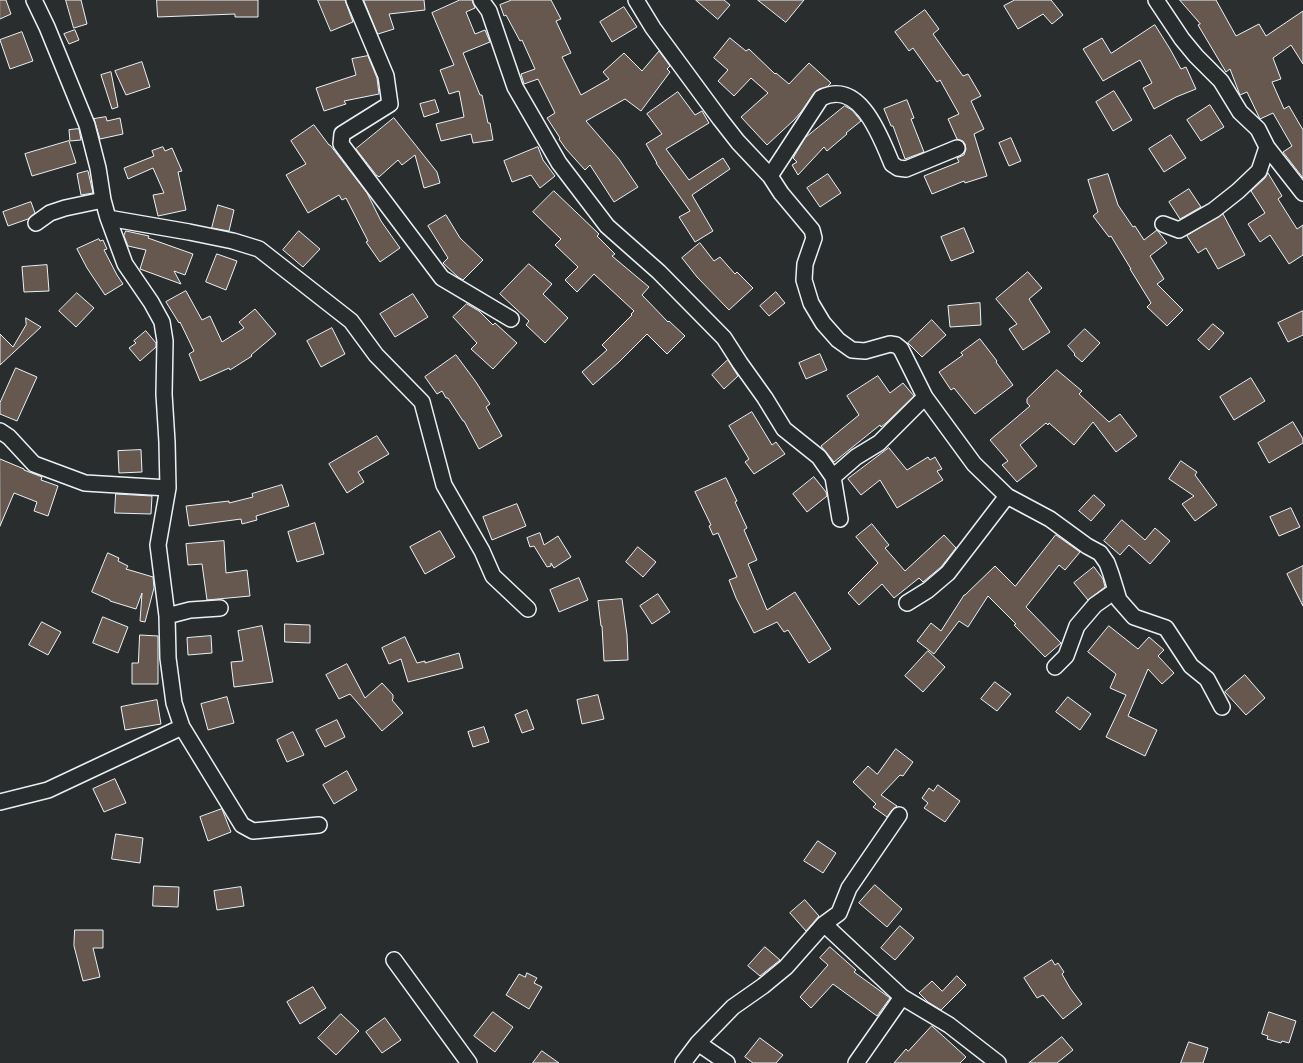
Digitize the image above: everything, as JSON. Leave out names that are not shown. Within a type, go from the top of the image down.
[{"type":"street","points":[[34,0],[48,28],[87,125],[98,168],[103,200],[125,264],[151,302],[162,322],[165,341],[164,394],[168,488],[158,545],[167,616],[168,658],[174,703],[182,727],[242,825],[253,831],[319,825]]},
{"type":"street","points":[[354,0],[386,76],[390,104],[342,134],[341,144],[442,278],[511,319]]},
{"type":"street","points":[[482,0],[489,11],[515,87],[559,163],[607,226],[669,281],[724,338],[765,398],[784,429],[819,457],[833,477],[840,519]]},
{"type":"street","points":[[636,0],[653,28],[733,136],[770,176],[781,193],[812,230],[814,238],[805,264],[804,280],[811,303],[822,323],[838,340],[852,350],[865,350],[890,344],[896,345],[901,349],[925,397],[974,464],[1008,496],[1050,519],[1087,546],[1100,553],[1112,574],[1115,591],[1119,600],[1134,617],[1166,628],[1191,666],[1207,678],[1222,707]]},
{"type":"street","points":[[1156,0],[1182,39],[1196,56],[1221,81],[1240,112],[1258,129],[1266,147],[1303,193]]},
{"type":"street","points":[[770,176],[821,98],[830,94],[840,94],[856,102],[870,117],[892,164],[898,168],[906,169],[957,148]]},
{"type":"street","points":[[1162,224],[1179,230],[1214,210],[1238,191],[1259,171],[1266,147]]},
{"type":"street","points":[[36,223],[50,213],[65,208],[103,200]]},
{"type":"street","points":[[108,218],[233,241],[259,249],[350,321],[376,355],[422,402],[444,485],[482,551],[493,576],[528,609]]},
{"type":"street","points":[[833,477],[856,457],[879,443],[925,397]]},
{"type":"street","points":[[0,431],[9,437],[34,464],[85,483],[168,488]]},
{"type":"street","points":[[907,604],[928,590],[948,573],[1008,496]]},
{"type":"street","points":[[1055,667],[1066,656],[1077,626],[1095,605],[1115,591]]},
{"type":"street","points":[[167,616],[190,610],[220,608]]},
{"type":"street","points":[[0,802],[48,790],[182,727]]},
{"type":"street","points":[[683,1063],[698,1043],[733,1007],[764,986],[786,967],[824,924],[839,912],[849,888],[898,815]]},
{"type":"street","points":[[824,924],[902,997],[949,1025],[998,1063]]},
{"type":"street","points":[[394,960],[469,1063]]},
{"type":"street","points":[[856,1063],[902,997]]},
{"type":"street","points":[[698,1043],[726,1063]]},
{"type":"building","points":[[0,0],[6,0],[11,14],[0,19]]},
{"type":"building","points":[[66,0],[81,0],[87,24],[74,28]]},
{"type":"building","points":[[157,0],[258,0],[258,17],[235,17],[235,14],[158,17]]},
{"type":"building","points":[[318,0],[345,0],[353,22],[331,31]]},
{"type":"building","points":[[364,0],[424,0],[425,10],[389,14],[394,29],[378,34]]},
{"type":"building","points":[[460,0],[472,0],[475,8],[466,12],[475,34],[485,30],[490,42],[463,53],[480,95],[482,95],[493,140],[473,143],[471,134],[441,141],[436,124],[464,117],[459,91],[449,94],[440,70],[454,65],[432,13]]},
{"type":"building","points":[[512,0],[551,0],[561,19],[556,21],[571,53],[562,57],[581,95],[609,79],[603,72],[624,53],[642,71],[659,51],[670,66],[667,69],[670,72],[641,111],[625,99],[586,121],[619,159],[638,187],[614,202],[590,165],[585,170],[559,139],[560,138],[547,118],[555,113],[538,79],[524,84],[521,74],[535,69],[522,40],[520,41],[506,15],[504,16],[500,5]]},
{"type":"building","points":[[696,0],[724,0],[730,5],[718,19]]},
{"type":"building","points":[[758,0],[804,0],[786,22]]},
{"type":"building","points":[[1015,0],[1051,0],[1063,15],[1052,24],[1043,14],[1018,29],[1004,6]]},
{"type":"building","points":[[1180,0],[1216,0],[1236,36],[1259,24],[1266,36],[1303,11],[1303,64],[1291,45],[1273,58],[1281,79],[1272,82],[1284,109],[1289,106],[1303,130],[1303,178],[1283,152],[1292,146],[1273,113],[1260,119],[1247,92],[1240,95],[1230,69],[1226,72],[1198,25],[1200,24]]},
{"type":"building","points":[[624,7],[637,27],[612,42],[600,22]]},
{"type":"building","points":[[925,10],[939,29],[933,34],[963,76],[968,74],[981,96],[971,101],[984,129],[974,134],[987,176],[965,183],[964,181],[932,194],[924,176],[959,162],[957,158],[964,155],[966,149],[963,141],[957,139],[948,119],[959,114],[940,80],[937,82],[913,48],[909,51],[895,32]]},
{"type":"building","points":[[1155,25],[1181,69],[1186,67],[1196,89],[1176,97],[1154,109],[1143,88],[1152,83],[1140,60],[1103,81],[1083,49],[1102,38],[1111,53]]},
{"type":"building","points":[[75,30],[79,40],[69,44],[64,34]]},
{"type":"building","points":[[22,32],[33,61],[10,69],[0,40]]},
{"type":"building","points":[[730,38],[746,51],[749,49],[775,74],[776,73],[789,84],[809,63],[831,83],[827,87],[819,89],[814,93],[794,120],[767,145],[741,117],[768,93],[751,78],[734,96],[718,81],[728,70],[714,58]]},
{"type":"building","points":[[368,56],[377,78],[379,94],[344,101],[346,104],[324,111],[316,88],[356,75],[352,59]]},
{"type":"building","points":[[142,62],[150,87],[126,95],[115,71]]},
{"type":"building","points":[[111,72],[118,107],[112,109],[101,75]]},
{"type":"building","points":[[1114,91],[1132,120],[1113,131],[1096,102]]},
{"type":"building","points":[[678,92],[695,115],[702,111],[709,123],[666,149],[689,180],[723,158],[730,169],[692,195],[713,231],[695,242],[679,217],[690,211],[656,163],[646,144],[662,134],[647,114]]},
{"type":"building","points":[[435,100],[439,112],[424,117],[420,104]]},
{"type":"building","points":[[907,100],[914,118],[911,119],[924,152],[905,159],[893,126],[891,126],[884,109]]},
{"type":"building","points":[[1210,105],[1224,127],[1201,141],[1187,120]]},
{"type":"building","points":[[845,106],[852,110],[861,121],[827,151],[824,147],[798,175],[792,165],[797,162],[793,158],[805,138]]},
{"type":"building","points":[[106,117],[107,121],[120,118],[123,134],[100,139],[94,119]]},
{"type":"building","points":[[394,118],[437,172],[440,183],[424,188],[415,155],[402,165],[398,160],[379,177],[356,149]]},
{"type":"building","points":[[314,125],[367,193],[381,221],[400,248],[380,262],[366,242],[368,241],[346,198],[342,200],[339,195],[308,213],[286,175],[306,164],[291,141]]},
{"type":"building","points":[[79,129],[81,140],[70,141],[69,130]]},
{"type":"building","points":[[1171,135],[1186,158],[1164,172],[1149,149]]},
{"type":"building","points":[[1011,138],[1021,161],[1009,166],[999,143]]},
{"type":"building","points":[[69,141],[76,163],[32,176],[25,154]]},
{"type":"building","points":[[163,147],[165,151],[172,148],[182,171],[178,172],[186,210],[158,216],[153,195],[164,193],[153,168],[128,179],[124,168],[154,156],[152,151]]},
{"type":"building","points":[[538,147],[543,160],[555,176],[540,188],[531,175],[512,182],[504,161]]},
{"type":"building","points":[[88,171],[93,193],[81,195],[77,174]]},
{"type":"building","points":[[1268,173],[1282,196],[1278,199],[1297,229],[1303,225],[1303,255],[1289,264],[1270,235],[1260,242],[1248,224],[1265,213],[1251,191],[1265,178]]},
{"type":"building","points":[[828,174],[841,193],[820,207],[807,188]]},
{"type":"building","points":[[1108,174],[1118,205],[1144,240],[1157,230],[1167,243],[1150,256],[1164,279],[1157,284],[1183,310],[1167,326],[1147,307],[1151,303],[1131,269],[1111,236],[1109,237],[1093,216],[1098,212],[1088,180]]},
{"type":"building","points":[[1189,189],[1201,207],[1180,219],[1169,202]]},
{"type":"building","points":[[554,191],[599,234],[597,236],[615,254],[612,256],[649,287],[642,295],[668,322],[669,321],[685,336],[667,354],[647,334],[593,385],[582,372],[607,350],[602,345],[632,315],[631,314],[634,311],[594,274],[577,292],[565,280],[578,267],[555,245],[561,239],[533,212]]},
{"type":"building","points":[[31,202],[35,213],[28,219],[8,226],[3,212]]},
{"type":"building","points":[[218,205],[234,210],[229,231],[212,228]]},
{"type":"building","points":[[1223,214],[1245,255],[1218,269],[1206,248],[1198,253],[1187,236]]},
{"type":"building","points":[[446,215],[460,238],[483,260],[463,280],[443,263],[448,258],[428,226]]},
{"type":"building","points":[[964,228],[974,252],[951,261],[941,237]]},
{"type":"building","points":[[126,231],[149,236],[148,238],[193,254],[185,275],[174,271],[181,284],[140,269],[146,250],[128,246],[124,236]]},
{"type":"building","points":[[299,231],[320,249],[303,267],[283,250]]},
{"type":"building","points":[[99,239],[100,241],[103,240],[107,249],[104,250],[123,284],[105,295],[87,268],[77,249]]},
{"type":"building","points":[[700,243],[714,261],[720,257],[735,274],[737,272],[753,288],[729,310],[697,277],[682,258]]},
{"type":"building","points":[[217,254],[237,261],[226,290],[206,282]]},
{"type":"building","points":[[529,264],[552,284],[543,294],[568,318],[545,343],[526,325],[529,321],[500,294]]},
{"type":"building","points":[[47,265],[49,291],[24,292],[22,267]]},
{"type":"building","points":[[1028,272],[1042,288],[1029,299],[1050,332],[1023,350],[1009,329],[1017,324],[996,299]]},
{"type":"building","points":[[186,291],[202,320],[210,316],[222,342],[244,328],[239,322],[255,309],[276,334],[251,355],[252,356],[230,370],[229,368],[200,381],[189,354],[194,351],[180,322],[179,323],[166,302]]},
{"type":"building","points":[[776,292],[785,303],[769,316],[760,306]]},
{"type":"building","points":[[77,293],[94,308],[76,327],[59,311]]},
{"type":"building","points":[[413,294],[428,317],[395,337],[380,314]]},
{"type":"building","points":[[980,303],[981,325],[950,327],[948,306]]},
{"type":"building","points":[[467,304],[479,311],[493,325],[495,323],[517,343],[493,369],[471,349],[477,343],[453,317]]},
{"type":"building","points":[[1303,311],[1303,335],[1288,342],[1278,323]]},
{"type":"building","points":[[26,318],[41,327],[0,365],[0,334],[13,347],[26,325]]},
{"type":"building","points":[[932,320],[946,335],[922,357],[908,343]]},
{"type":"building","points":[[1213,324],[1224,333],[1209,350],[1198,340]]},
{"type":"building","points":[[332,328],[345,354],[321,367],[307,341]]},
{"type":"building","points":[[1085,329],[1100,343],[1082,362],[1074,355],[1075,354],[1068,346]]},
{"type":"building","points":[[146,331],[156,343],[156,347],[140,361],[129,348],[136,343],[134,341]]},
{"type":"building","points":[[980,339],[1013,385],[975,414],[954,388],[951,390],[939,372],[963,355],[961,353]]},
{"type":"building","points":[[820,354],[827,370],[806,379],[799,363]]},
{"type":"building","points":[[456,355],[490,404],[486,407],[502,436],[479,449],[464,421],[448,398],[446,398],[442,391],[437,394],[425,377]]},
{"type":"building","points":[[728,360],[738,376],[724,389],[712,375]]},
{"type":"building","points":[[16,368],[37,377],[17,421],[0,414],[0,403]]},
{"type":"building","points":[[1057,370],[1082,391],[1079,394],[1109,422],[1120,414],[1137,436],[1116,452],[1093,422],[1074,445],[1049,423],[1048,425],[1046,423],[1020,445],[1037,466],[1017,482],[1002,465],[1008,461],[990,440],[1030,406],[1027,403],[1027,399]]},
{"type":"building","points":[[878,376],[890,393],[903,383],[914,396],[886,423],[881,427],[880,425],[834,462],[821,446],[859,415],[847,396]]},
{"type":"building","points":[[1251,378],[1265,401],[1234,420],[1220,397]]},
{"type":"building","points":[[752,412],[772,445],[776,442],[785,454],[754,474],[745,462],[749,459],[729,426]]},
{"type":"building","points":[[1293,422],[1303,439],[1303,443],[1269,463],[1258,443]]},
{"type":"building","points":[[377,436],[389,454],[358,472],[364,482],[347,493],[329,464]]},
{"type":"building","points":[[889,448],[907,470],[928,457],[930,460],[935,457],[942,469],[937,471],[943,480],[897,508],[880,480],[861,495],[848,479]]},
{"type":"building","points":[[141,450],[142,472],[119,473],[118,451]]},
{"type":"building","points":[[0,459],[42,477],[41,480],[58,486],[48,516],[34,511],[37,502],[14,493],[0,526]]},
{"type":"building","points":[[1181,461],[1197,472],[1195,475],[1217,505],[1195,521],[1182,504],[1194,496],[1169,479]]},
{"type":"building","points":[[814,477],[826,492],[827,496],[807,512],[793,494]]},
{"type":"building","points":[[726,478],[737,501],[735,502],[747,528],[744,530],[757,560],[748,564],[767,610],[795,592],[831,649],[809,663],[788,630],[784,632],[777,622],[754,633],[736,598],[729,580],[737,577],[718,533],[713,535],[709,526],[711,525],[695,492]]},
{"type":"building","points":[[282,485],[289,506],[256,516],[257,520],[242,524],[241,519],[189,526],[186,506],[229,501],[229,503],[253,497],[252,494]]},
{"type":"building","points":[[116,494],[152,496],[151,514],[115,513]]},
{"type":"building","points":[[1094,495],[1105,505],[1091,521],[1079,511]]},
{"type":"building","points":[[517,504],[526,526],[492,540],[483,517]]},
{"type":"building","points":[[1291,508],[1300,527],[1279,536],[1270,517]]},
{"type":"building","points":[[1122,520],[1145,540],[1155,528],[1170,541],[1150,564],[1129,545],[1120,555],[1104,541]]},
{"type":"building","points":[[315,523],[324,554],[297,562],[288,532]]},
{"type":"building","points":[[872,524],[889,545],[885,548],[905,571],[944,535],[956,548],[941,567],[923,582],[919,578],[894,598],[882,584],[859,605],[848,593],[878,563],[856,537]]},
{"type":"building","points":[[440,531],[455,557],[425,574],[410,547]]},
{"type":"building","points":[[540,533],[544,545],[558,536],[571,557],[554,568],[551,563],[551,566],[547,567],[534,546],[530,547],[527,538]]},
{"type":"building","points":[[1056,535],[1080,552],[1065,570],[1059,565],[1026,607],[1061,643],[1045,657],[1014,625],[1016,624],[988,596],[968,627],[959,621],[934,654],[917,641],[931,623],[941,631],[964,595],[995,566],[1015,586]]},
{"type":"building","points":[[224,541],[226,573],[247,570],[250,596],[207,600],[202,564],[188,565],[186,544]]},
{"type":"building","points":[[638,547],[656,562],[643,577],[626,562]]},
{"type":"building","points":[[108,553],[119,558],[118,561],[128,566],[126,569],[153,577],[154,588],[145,622],[140,621],[142,593],[136,609],[110,601],[92,592]]},
{"type":"building","points":[[1303,566],[1303,606],[1287,574]]},
{"type":"building","points":[[1094,567],[1103,579],[1105,587],[1088,600],[1074,583]]},
{"type":"building","points":[[579,578],[588,600],[559,612],[550,590]]},
{"type":"building","points":[[658,594],[670,612],[652,624],[640,606]]},
{"type":"building","points":[[622,599],[627,635],[628,660],[604,661],[602,626],[598,601]]},
{"type":"building","points":[[103,617],[128,627],[118,653],[93,643]]},
{"type":"building","points":[[42,622],[61,632],[48,655],[29,645]]},
{"type":"building","points":[[285,624],[310,625],[310,643],[285,642]]},
{"type":"building","points":[[262,626],[273,682],[234,687],[231,662],[243,661],[238,631]]},
{"type":"building","points":[[1109,626],[1138,649],[1149,637],[1164,650],[1158,656],[1174,673],[1162,684],[1148,669],[1128,716],[1157,730],[1145,756],[1106,737],[1126,695],[1110,688],[1116,674],[1088,652]]},
{"type":"building","points":[[140,635],[158,636],[158,684],[132,684],[132,663],[138,663]]},
{"type":"building","points":[[211,636],[212,653],[188,655],[187,638]]},
{"type":"building","points":[[405,637],[417,663],[425,661],[425,663],[459,653],[463,668],[408,682],[401,659],[389,664],[382,648]]},
{"type":"building","points":[[928,651],[945,667],[923,692],[905,676]]},
{"type":"building","points":[[347,664],[365,698],[382,683],[393,695],[392,700],[403,713],[382,731],[350,694],[339,699],[326,675]]},
{"type":"building","points":[[1245,675],[1265,698],[1246,715],[1225,692]]},
{"type":"building","points":[[995,682],[1011,694],[997,711],[981,699]]},
{"type":"building","points":[[598,695],[604,719],[582,724],[577,700]]},
{"type":"building","points":[[227,697],[234,723],[208,730],[201,704]]},
{"type":"building","points":[[1068,697],[1091,714],[1080,730],[1056,712]]},
{"type":"building","points":[[157,700],[161,724],[125,730],[121,707]]},
{"type":"building","points":[[527,710],[534,729],[522,733],[515,715]]},
{"type":"building","points":[[337,720],[345,737],[325,747],[316,730]]},
{"type":"building","points":[[484,727],[489,742],[473,747],[468,732]]},
{"type":"building","points":[[293,732],[304,755],[287,762],[277,740]]},
{"type":"building","points":[[896,749],[913,762],[903,776],[900,775],[881,795],[897,806],[887,817],[873,807],[876,804],[853,782],[868,766],[877,774]]},
{"type":"building","points":[[347,771],[357,790],[334,804],[323,785]]},
{"type":"building","points":[[115,779],[126,803],[104,812],[93,789]]},
{"type":"building","points":[[938,785],[960,801],[945,822],[924,808],[928,803],[922,798],[929,788],[933,791]]},
{"type":"building","points":[[222,809],[231,832],[208,841],[200,817]]},
{"type":"building","points":[[116,834],[143,838],[140,863],[112,859]]},
{"type":"building","points":[[818,841],[836,853],[823,873],[804,861]]},
{"type":"building","points":[[875,885],[902,909],[887,927],[859,903]]},
{"type":"building","points":[[154,886],[179,887],[178,907],[153,906]]},
{"type":"building","points":[[241,887],[244,906],[217,910],[214,891]]},
{"type":"building","points":[[805,900],[819,916],[806,931],[790,913]]},
{"type":"building","points":[[900,926],[914,938],[895,960],[881,948]]},
{"type":"building","points":[[75,930],[103,930],[103,948],[93,948],[100,977],[83,981],[74,946]]},
{"type":"building","points":[[765,947],[780,960],[760,976],[748,966]]},
{"type":"building","points":[[830,947],[856,970],[854,972],[890,998],[877,1016],[833,984],[811,1008],[800,997],[828,965],[820,958]]},
{"type":"building","points":[[1052,960],[1055,965],[1058,963],[1064,972],[1062,974],[1070,988],[1082,1004],[1063,1019],[1043,995],[1037,998],[1024,978]]},
{"type":"building","points":[[527,973],[537,978],[534,983],[542,987],[529,1009],[506,995],[519,974],[525,977]]},
{"type":"building","points":[[957,976],[966,985],[941,1010],[928,1002],[919,993],[932,981],[942,991]]},
{"type":"building","points":[[313,987],[326,1008],[300,1024],[287,1002]]},
{"type":"building","points":[[493,1012],[513,1027],[495,1052],[474,1036]]},
{"type":"building","points":[[1269,1012],[1296,1021],[1289,1043],[1282,1041],[1281,1043],[1267,1039],[1268,1036],[1262,1034]]},
{"type":"building","points":[[341,1014],[359,1031],[336,1055],[318,1038]]},
{"type":"building","points":[[385,1018],[401,1040],[382,1053],[366,1032]]},
{"type":"building","points":[[932,1026],[966,1057],[960,1063],[894,1063],[906,1049],[908,1051]]},
{"type":"building","points":[[1062,1037],[1073,1050],[1057,1063],[1029,1063]]},
{"type":"building","points":[[760,1038],[783,1055],[776,1063],[753,1063],[745,1057]]},
{"type":"building","points":[[1189,1042],[1208,1048],[1203,1063],[1181,1063]]},
{"type":"building","points":[[542,1051],[559,1063],[533,1063]]}]
